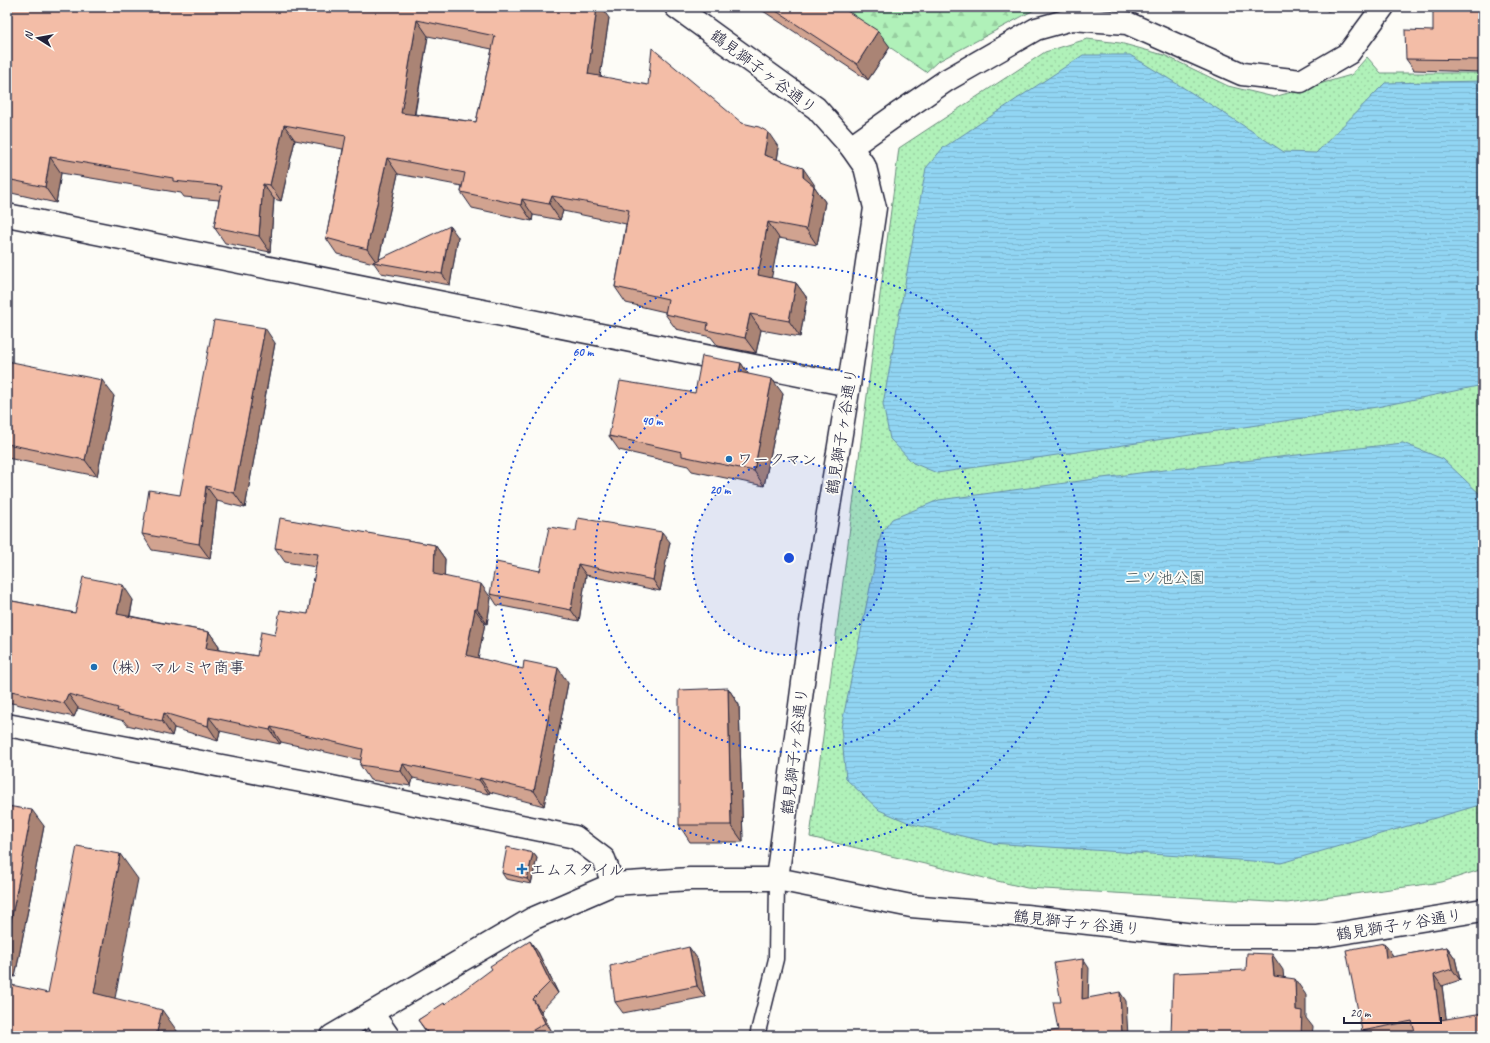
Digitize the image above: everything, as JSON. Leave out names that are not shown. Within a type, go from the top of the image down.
[{"type":"street","name":"鶴見獅子ヶ谷通り","points":[[676,7],[816,108],[851,147],[865,168],[875,208],[849,384],[815,592],[777,879],[911,906],[1033,917],[1212,937],[1317,937],[1483,910]]},
{"type":"street","points":[[851,147],[954,76],[1036,29],[1072,19],[1127,23],[1242,74],[1301,81],[1349,53],[1383,7]]},
{"type":"street","points":[[7,215],[849,384]]},
{"type":"street","points":[[7,725],[327,786],[574,837],[604,859],[613,884]]},
{"type":"street","points":[[332,1036],[532,919],[613,884],[690,879],[777,879]]},
{"type":"street","points":[[372,1013],[388,1036]]},
{"type":"lane","points":[[757,1036],[776,959],[777,879]]},
{"type":"green space","points":[[831,7],[1034,7],[1034,10],[937,62],[926,72]]},
{"type":"green space","name":"二ツ池公園","points":[[1087,39],[1120,43],[1164,55],[1228,86],[1274,97],[1351,75],[1367,57],[1381,73],[1483,73],[1483,869],[1442,882],[1287,903],[1027,888],[810,837],[899,148],[1045,52]]},
{"type":"water","points":[[1083,55],[1130,55],[1284,152],[1316,153],[1385,83],[1483,81],[1483,385],[1377,407],[937,473],[913,463],[890,439],[883,404],[926,168],[943,148]]},
{"type":"water","points":[[1403,443],[1443,459],[1483,497],[1483,804],[1281,863],[991,843],[912,824],[879,810],[846,779],[841,728],[881,534],[892,519],[939,500],[1147,472]]},
{"type":"building","points":[[7,7],[597,7],[588,74],[648,85],[652,48],[742,123],[759,127],[768,132],[764,155],[803,168],[803,177],[814,186],[806,229],[768,222],[758,275],[796,283],[789,321],[750,314],[745,338],[707,330],[708,323],[665,314],[668,299],[615,287],[629,210],[552,196],[549,204],[522,199],[521,205],[461,192],[465,173],[387,158],[367,249],[326,238],[346,136],[284,125],[270,185],[263,184],[259,236],[214,227],[222,186],[173,181],[173,178],[50,157],[45,187],[7,179]],"holes":[[[417,20],[495,36],[476,122],[401,113]]]},
{"type":"building","points":[[770,7],[841,7],[878,31],[857,64]]},
{"type":"building","points":[[1433,7],[1483,7],[1483,60],[1406,59],[1405,30],[1433,31]]},
{"type":"building","points":[[450,226],[442,274],[373,262]]},
{"type":"building","points":[[214,320],[265,328],[234,493],[206,486],[199,544],[142,534],[149,490],[180,495]]},
{"type":"building","points":[[702,356],[741,363],[739,372],[772,379],[754,471],[682,456],[682,452],[609,436],[620,381],[695,393]]},
{"type":"building","points":[[7,361],[102,380],[85,460],[7,444]]},
{"type":"building","points":[[280,518],[435,545],[434,574],[481,584],[477,609],[475,609],[466,655],[523,669],[524,661],[558,668],[534,791],[480,778],[479,780],[403,764],[401,771],[360,765],[363,749],[271,727],[270,730],[209,717],[208,726],[164,713],[162,721],[117,711],[118,708],[68,694],[64,703],[7,690],[7,600],[75,613],[83,577],[123,585],[117,614],[209,632],[206,648],[257,656],[261,632],[275,635],[280,610],[308,614],[318,554],[275,548]]},
{"type":"building","points":[[578,518],[662,532],[653,580],[578,564],[571,610],[490,594],[496,562],[540,571],[549,527],[576,531]]},
{"type":"building","points":[[728,688],[731,825],[679,825],[679,690]]},
{"type":"building","points":[[7,806],[32,810],[7,942]]},
{"type":"building","points":[[77,846],[120,854],[94,993],[162,1010],[156,1036],[7,1036],[7,984],[48,993]]},
{"type":"building","points":[[507,847],[533,853],[527,879],[502,873]]},
{"type":"building","points":[[530,941],[550,982],[533,999],[545,1023],[523,1036],[430,1036],[418,1020],[444,1003],[445,1004],[492,969],[490,966]]},
{"type":"building","points":[[1384,943],[1386,958],[1447,947],[1452,969],[1434,975],[1440,1020],[1483,1013],[1483,1036],[1416,1036],[1412,1021],[1362,1031],[1346,950]]},
{"type":"building","points":[[689,947],[697,986],[615,1002],[610,966]]},
{"type":"building","points":[[1247,953],[1272,954],[1274,976],[1295,979],[1296,1010],[1302,1011],[1301,1036],[1171,1036],[1173,973],[1246,970]]},
{"type":"building","points":[[1083,959],[1082,999],[1120,992],[1122,1036],[1024,1036],[1058,1030],[1053,1002],[1061,1002],[1054,963]]},
{"type":"place","name":"ワークマン","points":[[729,459]]},
{"type":"place","name":"（株）マルミヤ商事","points":[[94,667]]},
{"type":"place","name":"エムスタイル","points":[[522,869]]}]
